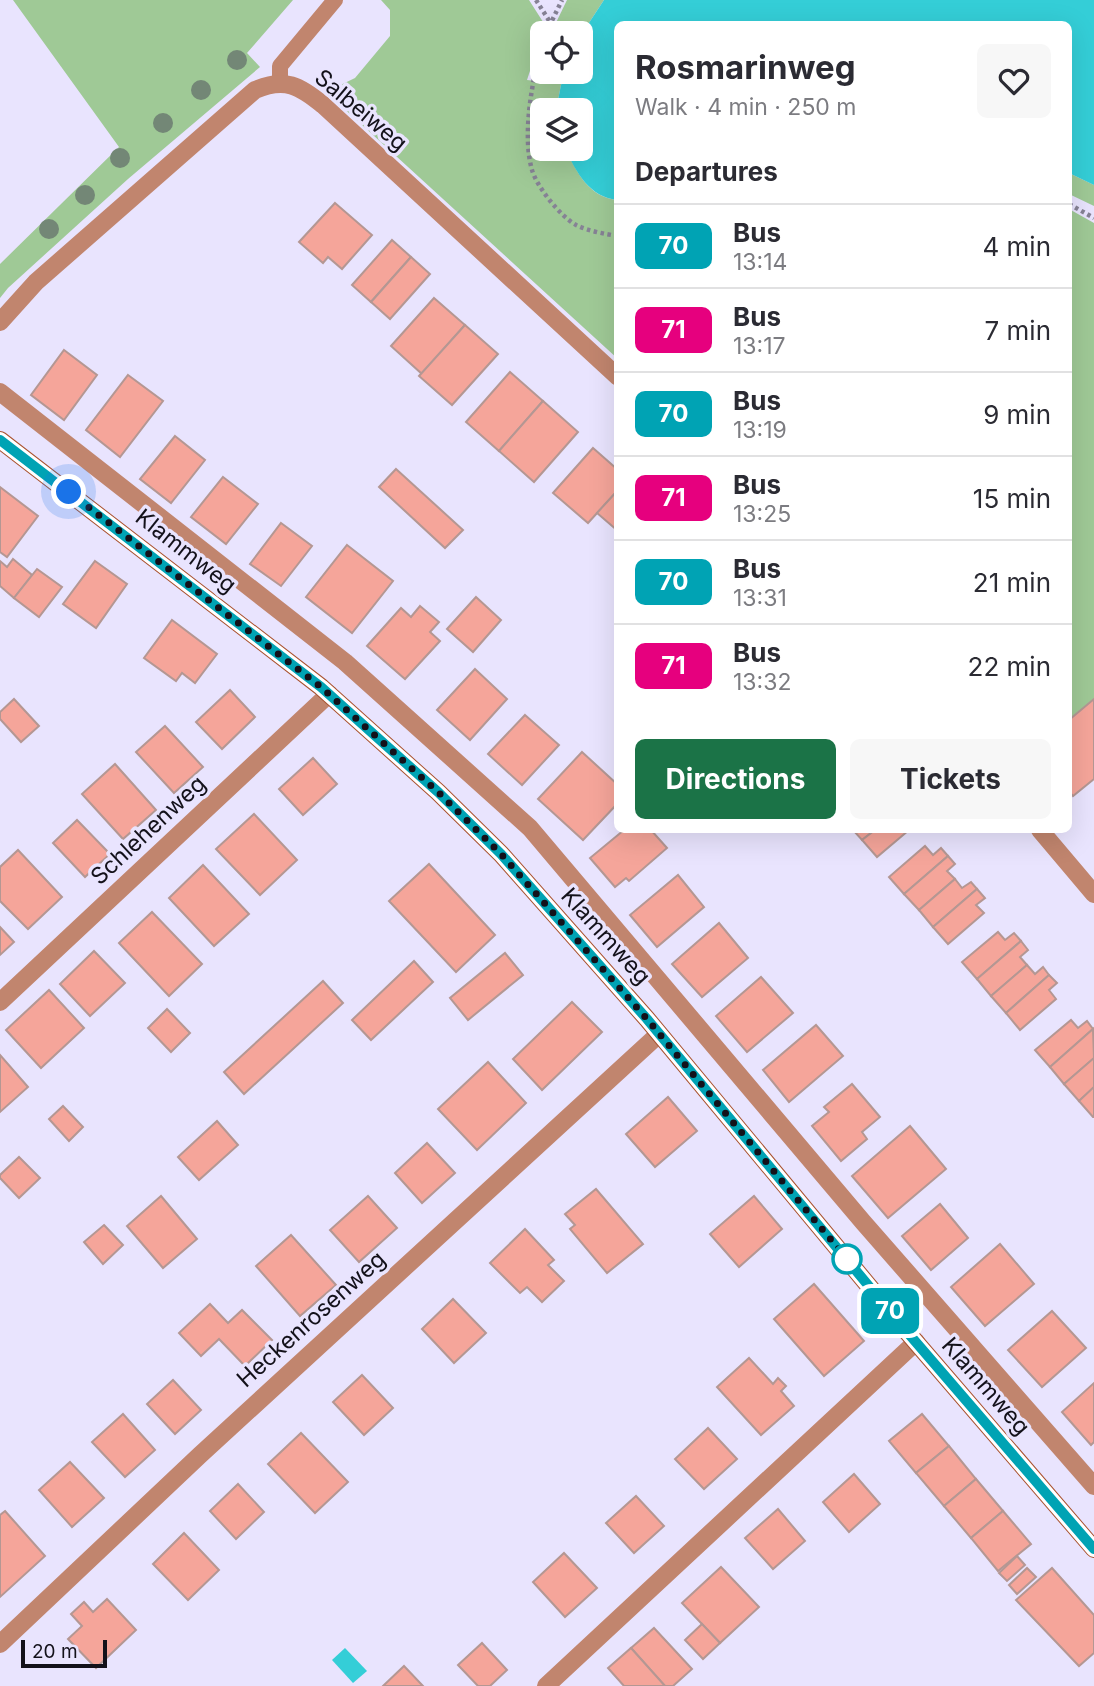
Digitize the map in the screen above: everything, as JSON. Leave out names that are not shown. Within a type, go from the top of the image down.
[{"type":"main road","name":"Klammweg","points":[[0,440],[132,539],[329,694],[438,792],[501,854],[659,1034],[916,1342],[1094,1549]]},
{"type":"street","name":"Salbeiweg","points":[[0,322],[36,282],[255,90],[280,82],[306,91],[323,105],[614,373]]},
{"type":"street","name":"Klammweg","points":[[0,392],[345,662],[530,828],[863,1222],[1094,1486]]},
{"type":"street","name":"Schlehenweg","points":[[0,1002],[329,694]]},
{"type":"street","points":[[1043,833],[1094,894]]},
{"type":"street","name":"Heckenrosenweg","points":[[0,1644],[200,1455],[659,1034]]},
{"type":"street","points":[[547,1686],[916,1342]]},
{"type":"lane","points":[[280,82],[280,66],[335,0]]},
{"type":"path","points":[[536,0],[549,21]]},
{"type":"path","points":[[551,21],[562,0]]},
{"type":"path","points":[[534,84],[528,132],[532,171],[550,202],[575,225],[614,235]]},
{"type":"path","points":[[1072,206],[1094,218]]},
{"type":"green space","points":[[13,0],[293,0],[247,53],[260,67],[128,179],[0,298],[0,264],[119,147]]},
{"type":"green space","points":[[381,0],[529,0],[542,21],[530,21],[530,71],[527,80],[530,80],[530,84],[561,84],[558,98],[530,98],[530,161],[572,161],[591,189],[614,199],[614,355],[326,92],[355,78],[390,36],[390,10]]},
{"type":"green space","points":[[567,0],[604,0],[590,21],[557,21]]},
{"type":"green space","points":[[1072,174],[1094,185],[1094,206],[1072,195]]},
{"type":"green space","points":[[1072,211],[1094,223],[1094,699],[1072,717]]},
{"type":"water","points":[[604,0],[1094,0],[1094,185],[1072,174],[1072,21],[614,21],[614,199],[592,189],[571,161],[593,161],[593,98],[558,98],[561,85],[593,84],[593,21],[590,21]]},
{"type":"water","points":[[345,1648],[367,1671],[353,1683],[332,1660]]},
{"type":"building","points":[[335,203],[372,235],[342,269],[328,257],[323,263],[299,242]]},
{"type":"building","points":[[392,240],[411,257],[371,302],[352,285]]},
{"type":"building","points":[[411,257],[430,274],[390,319],[371,302]]},
{"type":"building","points":[[434,298],[465,325],[422,374],[391,346]]},
{"type":"building","points":[[465,325],[498,354],[452,405],[419,376]]},
{"type":"building","points":[[64,350],[97,375],[64,420],[31,395]]},
{"type":"building","points":[[510,372],[543,401],[499,451],[466,422]]},
{"type":"building","points":[[128,375],[163,401],[120,457],[86,430]]},
{"type":"building","points":[[543,401],[578,432],[534,482],[499,451]]},
{"type":"building","points":[[175,436],[205,460],[171,503],[140,479]]},
{"type":"building","points":[[593,448],[614,466],[614,494],[588,523],[553,493]]},
{"type":"building","points":[[396,469],[463,530],[445,548],[379,487]]},
{"type":"building","points":[[223,477],[258,504],[226,544],[191,517]]},
{"type":"building","points":[[0,487],[38,516],[7,557],[0,552]]},
{"type":"building","points":[[614,494],[614,528],[597,513]]},
{"type":"building","points":[[281,523],[312,546],[281,586],[250,564]]},
{"type":"building","points":[[347,545],[393,581],[352,633],[306,597]]},
{"type":"building","points":[[13,559],[32,575],[14,598],[0,586],[0,561],[7,567]]},
{"type":"building","points":[[95,561],[127,584],[96,628],[63,604]]},
{"type":"building","points":[[37,569],[62,587],[39,617],[14,598]]},
{"type":"building","points":[[476,597],[501,620],[473,652],[447,629]]},
{"type":"building","points":[[420,606],[439,622],[430,632],[440,641],[405,679],[367,646],[401,608],[411,617]]},
{"type":"building","points":[[172,620],[217,654],[195,683],[182,673],[176,681],[144,658]]},
{"type":"building","points":[[475,669],[507,699],[470,740],[437,710]]},
{"type":"building","points":[[230,690],[255,717],[222,749],[196,722]]},
{"type":"building","points":[[14,699],[39,726],[21,742],[0,719],[0,712]]},
{"type":"building","points":[[1094,699],[1094,779],[1073,796],[1072,795],[1072,717]]},
{"type":"building","points":[[525,715],[559,745],[522,785],[488,754]]},
{"type":"building","points":[[165,726],[203,767],[174,793],[136,752]]},
{"type":"building","points":[[582,752],[614,781],[614,807],[583,840],[538,799]]},
{"type":"building","points":[[313,758],[337,784],[303,815],[279,789]]},
{"type":"building","points":[[115,764],[156,810],[123,839],[82,794]]},
{"type":"building","points":[[254,814],[297,860],[260,895],[216,849]]},
{"type":"building","points":[[77,820],[110,854],[85,877],[53,843]]},
{"type":"building","points":[[620,833],[654,833],[667,848],[629,881],[626,878],[615,887],[590,858]]},
{"type":"building","points":[[856,833],[871,833],[862,840]]},
{"type":"building","points":[[871,833],[905,833],[877,857],[862,840]]},
{"type":"building","points":[[925,846],[933,855],[941,848],[948,856],[904,894],[889,877]]},
{"type":"building","points":[[18,850],[62,897],[28,929],[0,901],[0,867]]},
{"type":"building","points":[[948,856],[955,864],[947,871],[955,879],[919,910],[904,894]]},
{"type":"building","points":[[429,864],[495,935],[456,972],[389,901]]},
{"type":"building","points":[[203,865],[249,914],[214,946],[169,898]]},
{"type":"building","points":[[678,875],[704,907],[657,947],[630,915]]},
{"type":"building","points":[[955,879],[962,888],[971,882],[977,889],[933,927],[919,910]]},
{"type":"building","points":[[977,889],[985,898],[976,905],[984,913],[948,944],[933,927]]},
{"type":"building","points":[[152,912],[202,964],[169,996],[119,943]]},
{"type":"building","points":[[719,923],[748,958],[702,997],[672,964]]},
{"type":"building","points":[[0,927],[14,942],[0,955]]},
{"type":"building","points":[[998,932],[1005,940],[1014,933],[1021,941],[977,979],[962,962]]},
{"type":"building","points":[[1021,941],[1028,950],[1020,957],[1027,965],[991,996],[977,979]]},
{"type":"building","points":[[94,951],[125,983],[90,1016],[60,984]]},
{"type":"building","points":[[505,953],[523,975],[468,1020],[450,998]]},
{"type":"building","points":[[414,961],[433,982],[371,1040],[352,1020]]},
{"type":"building","points":[[1027,965],[1035,974],[1043,967],[1049,975],[1006,1013],[991,996]]},
{"type":"building","points":[[1049,975],[1057,983],[1049,990],[1056,999],[1020,1030],[1006,1013]]},
{"type":"building","points":[[761,977],[793,1013],[747,1052],[716,1016]]},
{"type":"building","points":[[323,981],[343,1003],[244,1094],[224,1072]]},
{"type":"building","points":[[49,990],[84,1028],[41,1068],[6,1030]]},
{"type":"building","points":[[572,1002],[602,1032],[542,1090],[513,1059]]},
{"type":"building","points":[[167,1009],[190,1033],[171,1052],[148,1028]]},
{"type":"building","points":[[1071,1020],[1078,1028],[1087,1021],[1093,1029],[1050,1067],[1035,1050]]},
{"type":"building","points":[[816,1025],[843,1056],[789,1102],[763,1070]]},
{"type":"building","points":[[1093,1029],[1094,1058],[1064,1084],[1050,1067]]},
{"type":"building","points":[[0,1055],[28,1087],[0,1112]]},
{"type":"building","points":[[1094,1058],[1094,1087],[1079,1101],[1064,1084]]},
{"type":"building","points":[[488,1062],[526,1103],[477,1150],[438,1109]]},
{"type":"building","points":[[852,1084],[880,1117],[862,1132],[867,1139],[841,1161],[812,1126],[829,1112],[824,1107]]},
{"type":"building","points":[[1094,1087],[1094,1117],[1093,1117],[1079,1101]]},
{"type":"building","points":[[668,1097],[697,1131],[655,1167],[626,1134]]},
{"type":"building","points":[[63,1106],[83,1127],[69,1141],[49,1119]]},
{"type":"building","points":[[217,1121],[238,1145],[199,1180],[178,1157]]},
{"type":"building","points":[[910,1126],[946,1169],[888,1218],[852,1176]]},
{"type":"building","points":[[427,1143],[455,1173],[422,1203],[395,1173]]},
{"type":"building","points":[[19,1157],[40,1178],[19,1198],[0,1175]]},
{"type":"building","points":[[596,1189],[643,1244],[607,1273],[570,1229],[575,1225],[565,1214]]},
{"type":"building","points":[[161,1196],[197,1239],[163,1268],[127,1226]]},
{"type":"building","points":[[368,1196],[397,1228],[359,1262],[330,1230]]},
{"type":"building","points":[[754,1196],[782,1229],[739,1267],[710,1234]]},
{"type":"building","points":[[940,1204],[968,1238],[931,1270],[902,1236]]},
{"type":"building","points":[[104,1225],[123,1245],[103,1264],[84,1242]]},
{"type":"building","points":[[525,1229],[554,1260],[548,1265],[564,1281],[542,1302],[527,1287],[520,1293],[490,1263]]},
{"type":"building","points":[[291,1235],[336,1285],[300,1316],[256,1266]]},
{"type":"building","points":[[1000,1244],[1034,1284],[985,1326],[951,1287]]},
{"type":"building","points":[[814,1284],[864,1341],[824,1376],[774,1319]]},
{"type":"building","points":[[453,1299],[486,1333],[454,1363],[422,1329]]},
{"type":"building","points":[[210,1304],[228,1323],[242,1310],[272,1340],[245,1366],[219,1339],[201,1356],[179,1333]]},
{"type":"building","points":[[1052,1311],[1086,1348],[1042,1387],[1008,1350]]},
{"type":"building","points":[[749,1358],[773,1384],[778,1378],[786,1386],[781,1391],[794,1406],[761,1435],[717,1387]]},
{"type":"building","points":[[362,1375],[393,1408],[364,1435],[333,1402]]},
{"type":"building","points":[[173,1380],[201,1410],[175,1434],[147,1404]]},
{"type":"building","points":[[1094,1383],[1094,1442],[1091,1445],[1062,1412]]},
{"type":"building","points":[[123,1414],[155,1450],[125,1477],[92,1442]]},
{"type":"building","points":[[922,1414],[949,1446],[916,1473],[889,1441]]},
{"type":"building","points":[[708,1428],[737,1459],[704,1489],[675,1459]]},
{"type":"building","points":[[301,1433],[348,1482],[315,1513],[268,1464]]},
{"type":"building","points":[[949,1446],[976,1479],[944,1506],[916,1473]]},
{"type":"building","points":[[70,1462],[104,1498],[72,1527],[39,1490]]},
{"type":"building","points":[[854,1474],[880,1504],[849,1532],[823,1502]]},
{"type":"building","points":[[976,1479],[1003,1511],[971,1538],[944,1506]]},
{"type":"building","points":[[238,1484],[264,1512],[236,1539],[210,1511]]},
{"type":"building","points":[[636,1496],[664,1526],[634,1553],[606,1523]]},
{"type":"building","points":[[778,1509],[805,1541],[773,1569],[745,1538]]},
{"type":"building","points":[[5,1511],[45,1556],[0,1597],[0,1515]]},
{"type":"building","points":[[1003,1511],[1031,1544],[998,1571],[971,1538]]},
{"type":"building","points":[[184,1533],[219,1570],[188,1600],[153,1564]]},
{"type":"building","points":[[564,1553],[597,1588],[565,1617],[533,1582]]},
{"type":"building","points":[[1017,1556],[1025,1565],[1007,1581],[999,1573]]},
{"type":"building","points":[[721,1567],[759,1607],[720,1643],[682,1603]]},
{"type":"building","points":[[1027,1568],[1036,1577],[1017,1594],[1009,1585]]},
{"type":"building","points":[[1052,1568],[1094,1615],[1094,1653],[1079,1666],[1016,1600]]},
{"type":"building","points":[[107,1599],[136,1630],[96,1668],[68,1639],[82,1626],[71,1614],[84,1602],[93,1612]]},
{"type":"building","points":[[702,1624],[720,1643],[703,1659],[685,1640]]},
{"type":"building","points":[[654,1628],[692,1669],[673,1686],[665,1686],[631,1648]]},
{"type":"building","points":[[482,1643],[507,1670],[490,1686],[478,1686],[458,1665]]},
{"type":"building","points":[[631,1648],[665,1686],[624,1686],[608,1668]]},
{"type":"building","points":[[404,1666],[423,1686],[383,1686]]},
{"type":"bus line","name":"70","points":[[0,440],[321,687],[438,792],[501,854],[647,1019],[902,1326],[1094,1549]]},
{"type":"route","points":[[69,492],[321,687],[438,792],[501,854],[647,1019],[847,1259]]}]
